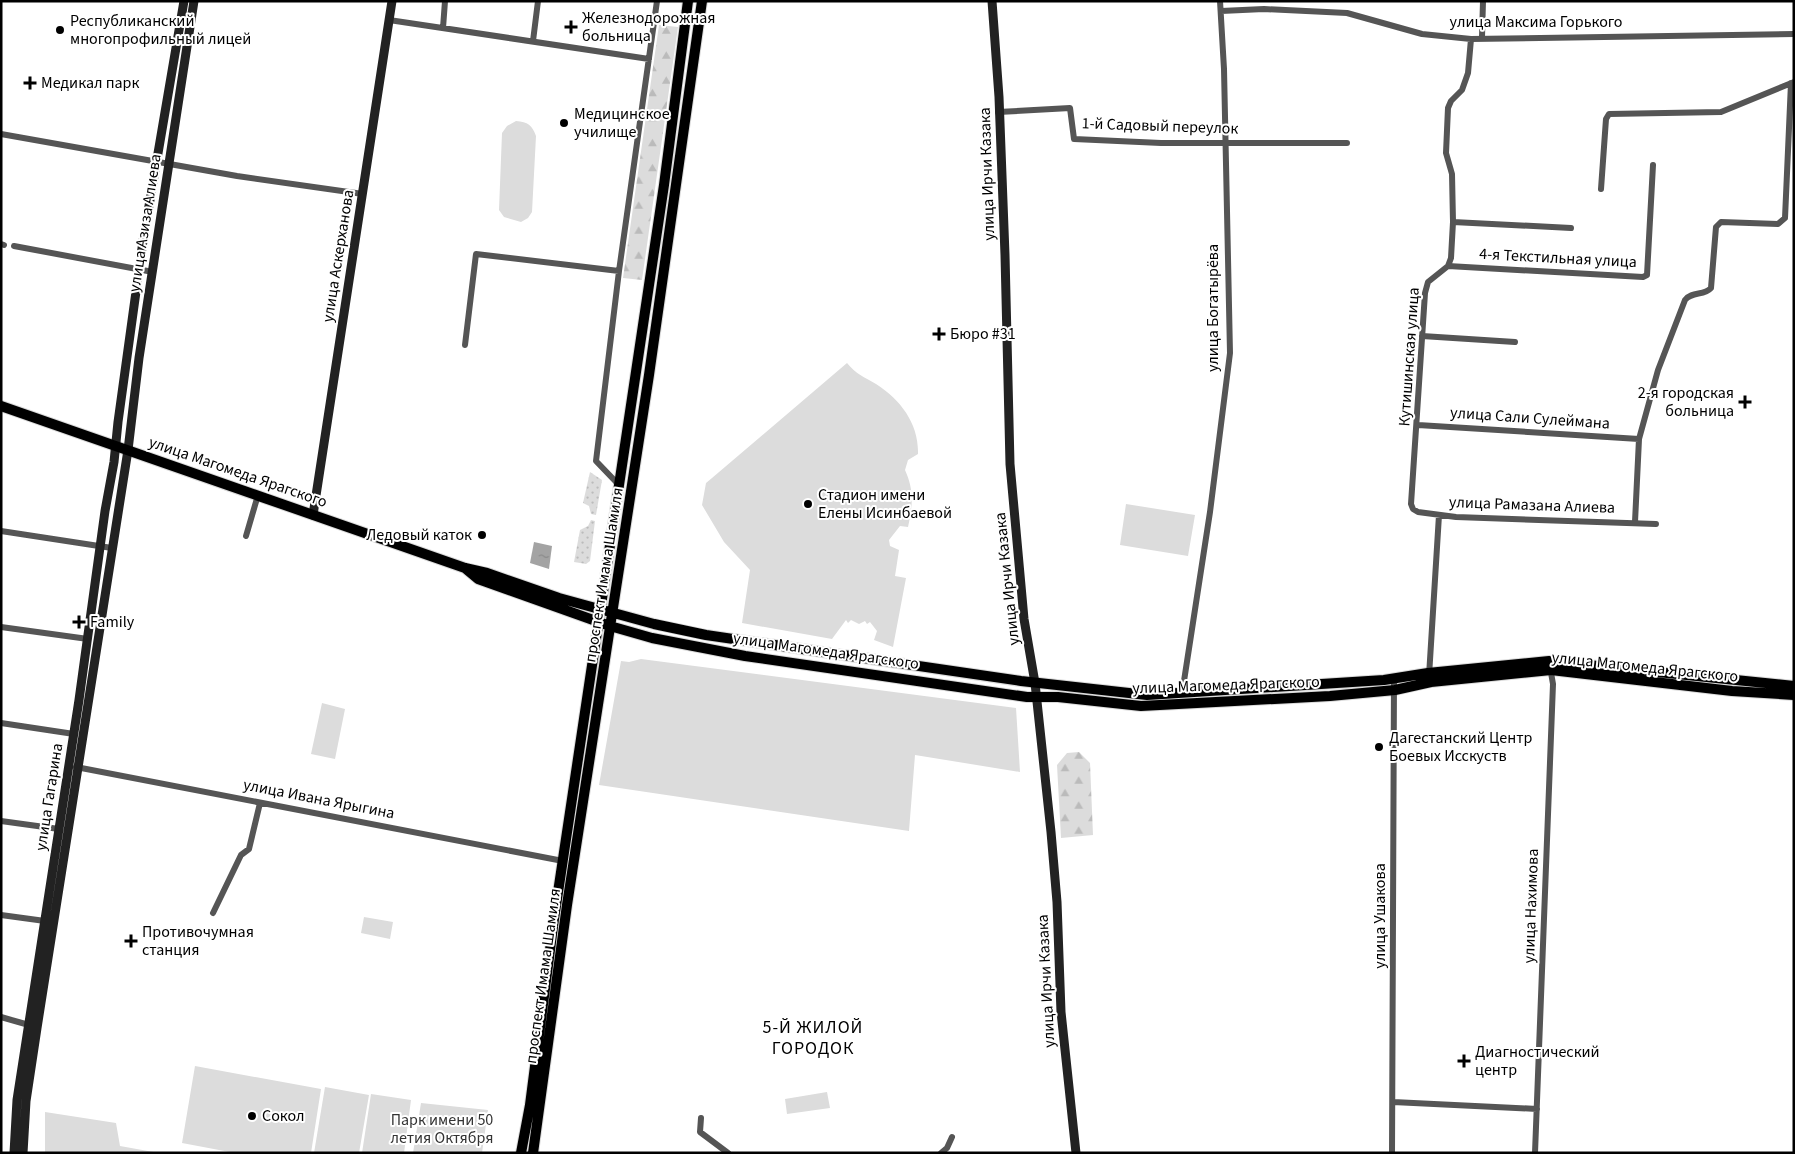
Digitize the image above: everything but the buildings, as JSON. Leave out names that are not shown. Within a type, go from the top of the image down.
[{"type":"main road","name":"улица Азиза Алиева","points":[[116,447],[126,356],[143,241],[184,1]]},
{"type":"main road","name":"улица Азиза Алиева","points":[[128,450],[194,1]]},
{"type":"main road","name":"улица Аскерханова","points":[[314,515],[392,1]]},
{"type":"main road","name":"проспект Имама Шамиля","points":[[533,1153],[535,1105],[563,861],[664,185],[688,1]]},
{"type":"main road","name":"проспект Имама Шамиля","points":[[521,1153],[535,1105],[567,905],[613,612],[702,1]]},
{"type":"main road","name":"улица Ирчи Казака","points":[[992,1],[999,98],[1010,464],[1024,619],[1035,683],[1057,902],[1060,1012],[1076,1153]]},
{"type":"main road","name":"улица Магомеда Ярагского","points":[[1,406],[465,568],[654,624],[706,635],[1035,683],[1182,698],[1330,696],[1395,690],[1429,677]]},
{"type":"main road","name":"улица Гагарина","points":[[14,1153],[17,1100],[116,447]]},
{"type":"main road","name":"улица Гагарина","points":[[23,1153],[26,1101],[128,450]]},
{"type":"main road","name":"улица Магомеда Ярагского","points":[[465,568],[478,579],[598,622],[652,638],[745,656],[1036,697],[1141,706],[1182,698],[1394,678],[1429,677],[1550,666],[1794,686]]},
{"type":"main road","name":"улица Магомеда Ярагского","points":[[1550,666],[1732,691],[1794,695]]},
{"type":"street","points":[[443,28],[446,1]]},
{"type":"street","points":[[533,41],[538,1]]},
{"type":"street","points":[[619,485],[596,461],[619,271],[657,1]]},
{"type":"street","name":"улица Богатырёва","points":[[1182,698],[1210,512],[1230,353],[1220,1]]},
{"type":"street","points":[[1300,1],[1300,10]]},
{"type":"street","points":[[1482,1],[1482,37]]},
{"type":"street","name":"улица Максима Горького","points":[[1221,11],[1300,10],[1347,13],[1422,34],[1471,39],[1482,37],[1794,34]]},
{"type":"street","points":[[389,20],[649,59]]},
{"type":"street","points":[[1448,266],[1453,222],[1452,174],[1446,153],[1448,108],[1451,101],[1462,90],[1468,73],[1471,39]]},
{"type":"street","points":[[1601,189],[1606,118],[1614,112],[1722,112],[1793,82],[1785,218],[1778,224],[1718,224],[1711,288],[1705,292],[1688,296],[1685,300],[1658,370],[1639,440],[1635,522]]},
{"type":"street","name":"1-й Садовый переулок","points":[[998,112],[1070,108],[1074,139],[1161,143],[1347,143]]},
{"type":"street","points":[[1,134],[156,162],[362,194]]},
{"type":"street","name":"4-я Текстильная улица","points":[[1448,266],[1647,275],[1653,166]]},
{"type":"street","points":[[1453,222],[1571,228]]},
{"type":"street","points":[[14,246],[153,272]]},
{"type":"street","points":[[465,345],[476,254],[619,271]]},
{"type":"street","name":"Кутишинская улица","points":[[1411,504],[1418,425],[1425,293],[1428,282],[1448,266]]},
{"type":"street","points":[[1422,336],[1515,342]]},
{"type":"street","name":"улица Сали Сулеймана","points":[[1418,425],[1639,440]]},
{"type":"street","points":[[246,536],[258,495]]},
{"type":"street","name":"улица Рамазана Алиева","points":[[1411,504],[1413,509],[1418,512],[1439,515],[1656,524]]},
{"type":"street","points":[[1429,677],[1439,515]]},
{"type":"street","points":[[1,531],[112,548]]},
{"type":"street","points":[[1,628],[88,639]]},
{"type":"street","name":"улица Нахимова","points":[[1535,1153],[1553,684],[1550,666]]},
{"type":"street","name":"улица Ушакова","points":[[1392,1153],[1394,678]]},
{"type":"street","points":[[1,723],[74,734]]},
{"type":"street","name":"улица Ивана Ярыгина","points":[[69,766],[563,861]]},
{"type":"street","points":[[213,913],[241,855],[249,850],[260,802]]},
{"type":"street","points":[[1,821],[59,829]]},
{"type":"street","points":[[1,915],[45,921]]},
{"type":"street","points":[[1,1017],[29,1025]]},
{"type":"street","points":[[1393,1102],[1537,1109]]},
{"type":"street","points":[[701,1118],[700,1132],[728,1153]]},
{"type":"street","points":[[941,1153],[947,1148],[952,1137]]},
{"type":"green space","points":[[659,25],[678,27],[642,280],[623,278]]},
{"type":"green space","points":[[516,121],[529,125],[536,136],[532,212],[528,218],[521,222],[504,217],[499,210],[502,133],[507,126]]},
{"type":"green space","name":"Стадион имени Елены Исинбаевой","points":[[847,363],[857,373],[885,390],[901,405],[912,423],[918,443],[918,454],[908,460],[905,470],[912,497],[908,527],[900,526],[889,540],[890,546],[899,550],[895,576],[906,578],[893,647],[874,640],[877,631],[870,622],[867,624],[865,621],[859,624],[851,620],[848,623],[846,620],[832,639],[742,623],[750,570],[724,542],[702,505],[706,483]]},
{"type":"green space","points":[[590,472],[602,480],[596,515],[591,514],[589,506],[583,503]]},
{"type":"green space","points":[[1126,504],[1195,515],[1188,556],[1120,545]]},
{"type":"green space","points":[[591,520],[595,521],[590,561],[586,564],[574,562],[580,530],[588,526]]},
{"type":"green space","points":[[641,659],[1016,708],[1020,772],[915,755],[909,831],[599,785],[621,661],[629,662]]},
{"type":"green space","points":[[322,703],[345,709],[335,759],[311,754]]},
{"type":"green space","points":[[1079,752],[1090,763],[1093,835],[1061,838],[1057,765],[1067,753]]},
{"type":"green space","points":[[364,917],[393,922],[390,939],[361,933]]},
{"type":"green space","name":"Сокол","points":[[195,1066],[321,1089],[311,1153],[235,1153],[182,1143]]},
{"type":"green space","points":[[325,1087],[369,1095],[359,1153],[314,1153]]},
{"type":"green space","points":[[827,1092],[830,1108],[787,1114],[785,1099]]},
{"type":"green space","points":[[371,1094],[411,1100],[404,1153],[362,1153]]},
{"type":"green space","name":"Парк имени 50 летия Октября","points":[[421,1103],[488,1110],[482,1153],[413,1153]]},
{"type":"green space","points":[[45,1112],[116,1123],[120,1146],[159,1153],[45,1153]]},
{"type":"water","points":[[534,542],[552,546],[549,569],[530,563]]},
{"type":"place","name":"Железнодорожная больница","points":[[571,27]]},
{"type":"place","name":"Республиканский многопрофильный лицей","points":[[60,30]]},
{"type":"place","name":"Медикал парк","points":[[30,83]]},
{"type":"place","name":"Медицинское училище","points":[[564,123]]},
{"type":"place","name":"Бюро #31","points":[[939,334]]},
{"type":"place","name":"2-я городская больница","points":[[1745,402]]},
{"type":"place","name":"Стадион имени Елены Исинбаевой","points":[[808,504]]},
{"type":"place","name":"Ледовый каток","points":[[482,535]]},
{"type":"place","name":"Family","points":[[79,622]]},
{"type":"place","name":"Дагестанский Центр Боевых Исскуств","points":[[1379,747]]},
{"type":"place","name":"Противочумная станция","points":[[131,941]]},
{"type":"place","name":"Диагностический центр","points":[[1464,1061]]},
{"type":"place","name":"Сокол","points":[[252,1116]]},
{"type":"district","name":"5-Й ЖИЛОЙ ГОРОДОК","points":[[813,1037]]}]
